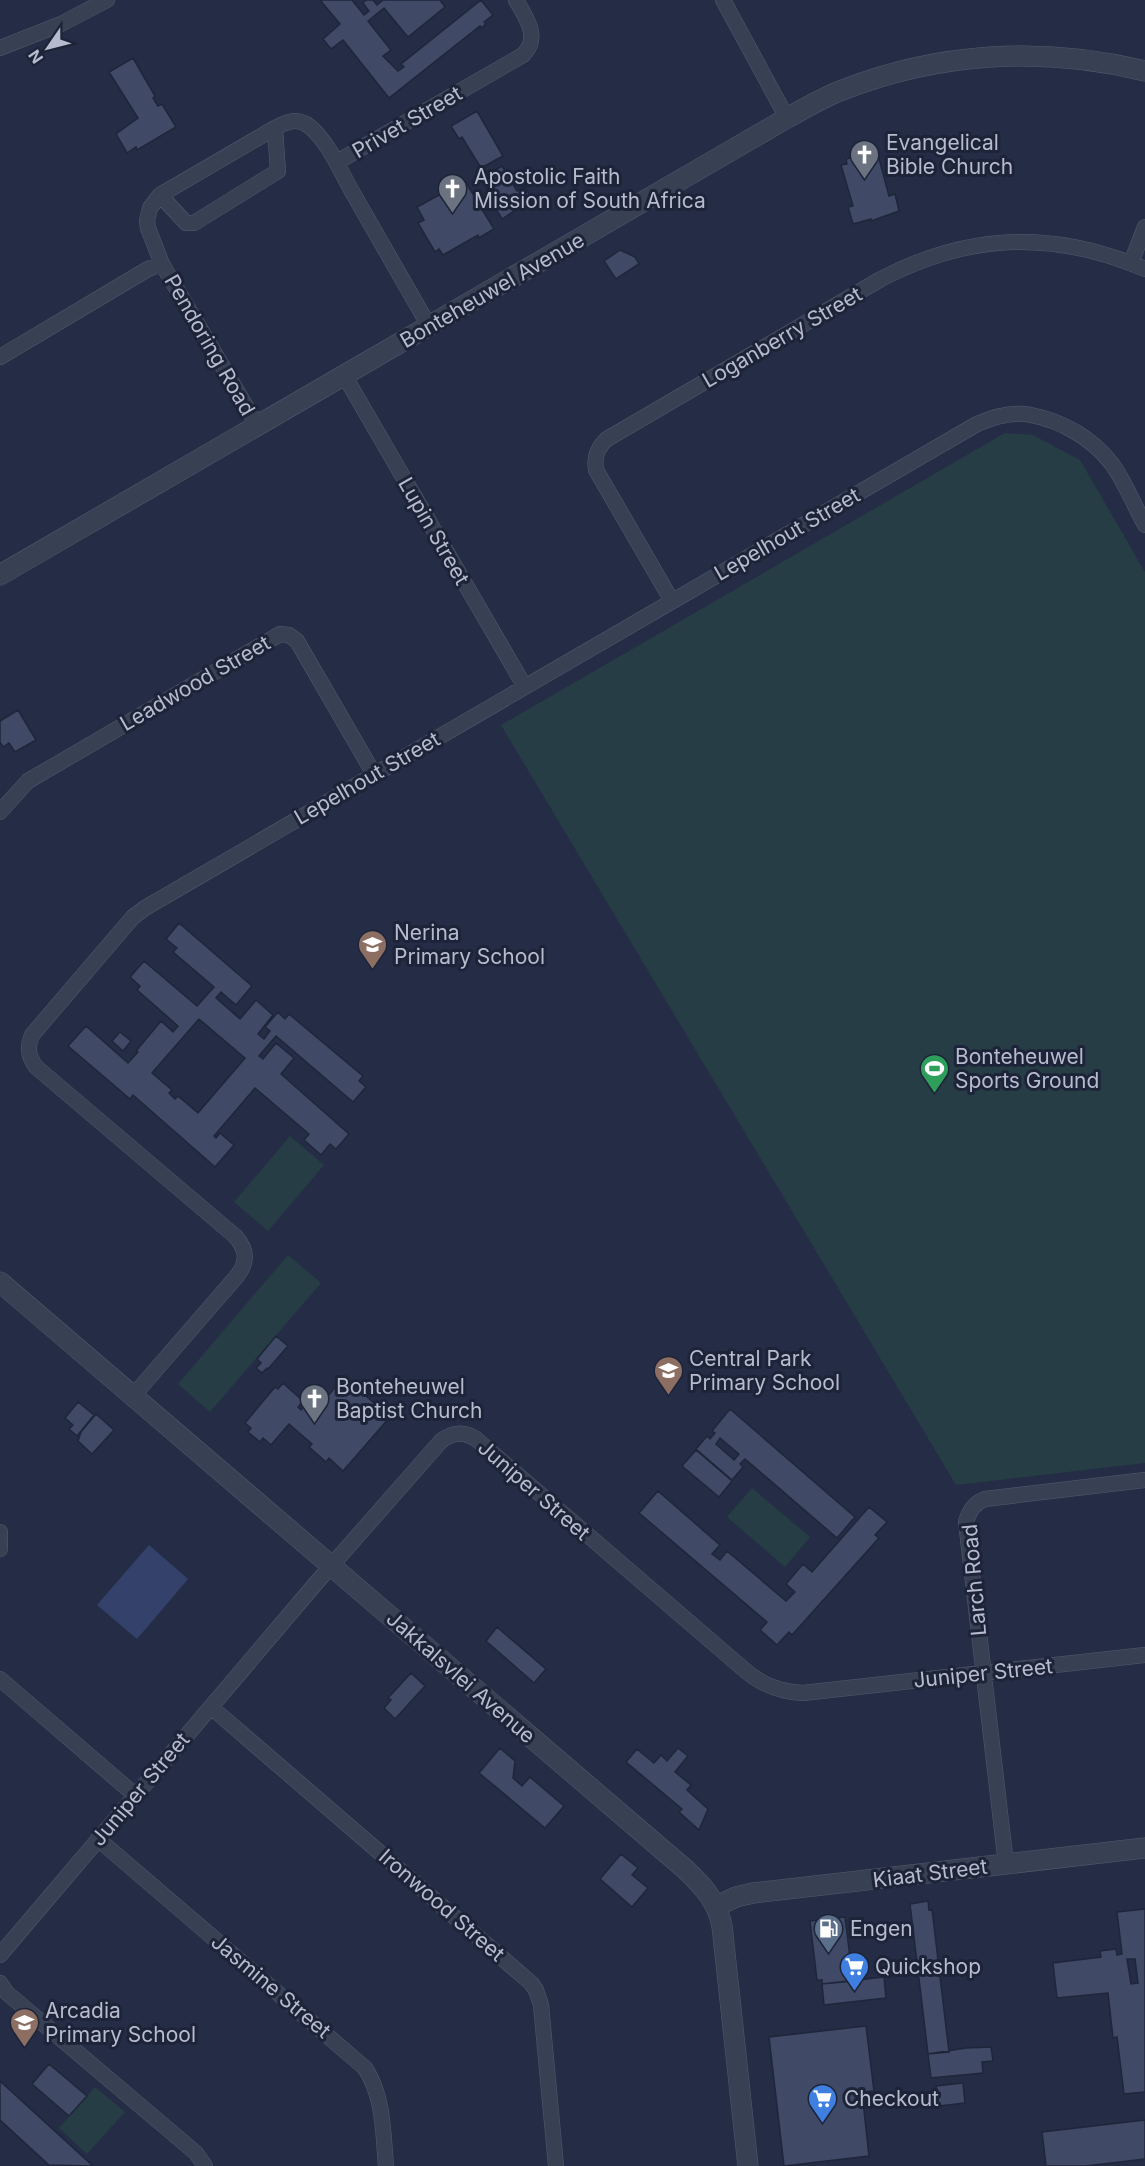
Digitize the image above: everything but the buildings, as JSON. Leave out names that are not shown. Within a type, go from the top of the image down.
[{"type":"street","points":[[0,48],[61,24],[107,0]]},
{"type":"street","name":"Privet Street","points":[[429,326],[337,162],[523,55],[530,46],[532,31],[516,0]]},
{"type":"street","points":[[723,0],[787,118]]},
{"type":"street","name":"Bonteheuwel Avenue","points":[[0,575],[787,118],[837,92],[914,67],[975,57],[1024,55],[1064,57],[1145,71]]},
{"type":"street","points":[[275,128],[278,171],[194,223],[186,223],[160,195],[275,128],[288,121],[302,122],[314,132],[337,162]]},
{"type":"street","name":"Pendoring Road","points":[[160,195],[150,208],[147,221],[162,264],[257,425]]},
{"type":"street","points":[[1138,266],[1145,227]]},
{"type":"street","name":"Loganberry Street","points":[[672,601],[596,470],[596,456],[606,439],[881,279],[925,258],[972,246],[1020,241],[1065,244],[1099,252],[1138,266]]},
{"type":"street","name":"Pendoring Road","points":[[0,357],[148,269],[162,264]]},
{"type":"street","name":"Lupin Street","points":[[344,375],[525,687]]},
{"type":"street","name":"Lepelhout Street","points":[[133,1396],[242,1270],[245,1263],[243,1248],[235,1236],[36,1067],[29,1055],[29,1041],[32,1035],[139,912],[977,424],[1001,416],[1030,414],[1074,430],[1104,454],[1114,466],[1145,525]]},
{"type":"street","name":"Leadwood Street","points":[[0,812],[28,781],[280,634],[289,634],[297,641],[374,774]]},
{"type":"street","name":"Jakkalsvlei Avenue","points":[[0,1282],[685,1869],[709,1893],[717,1906],[722,1926],[748,2166]]},
{"type":"street","name":"Juniper Street","points":[[0,1955],[332,1566],[441,1441],[451,1435],[461,1433],[476,1439],[765,1685],[803,1693],[1145,1655]]},
{"type":"street","name":"Larch Road","points":[[1006,1864],[966,1522],[972,1507],[985,1499],[1145,1480]]},
{"type":"street","points":[[0,1532],[0,1549]]},
{"type":"street","points":[[0,1679],[135,1795]]},
{"type":"street","name":"Ironwood Street","points":[[211,1707],[531,1983],[541,2005],[556,2166]]},
{"type":"street","name":"Jasmine Street","points":[[98,1839],[365,2068],[372,2078],[379,2099],[386,2166]]},
{"type":"street","name":"Kiaat Street","points":[[717,1906],[753,1893],[1145,1848]]},
{"type":"street","points":[[0,1983],[15,2000],[196,2153],[205,2166]]},
{"type":"shaded area","name":"Bonteheuwel Sports Ground","points":[[1005,433],[1033,435],[1080,460],[1145,572],[1145,1463],[956,1485],[501,725]]},
{"type":"shaded area","points":[[290,1136],[324,1165],[268,1231],[234,1202]]},
{"type":"shaded area","points":[[288,1255],[321,1283],[210,1412],[178,1384]]},
{"type":"shaded area","points":[[752,1488],[810,1537],[785,1567],[727,1517]]},
{"type":"shaded area","points":[[95,2087],[125,2112],[87,2154],[59,2128]]},
{"type":"water","points":[[149,1545],[188,1579],[137,1639],[97,1605]]},
{"type":"place","name":"Evangelical Bible Church","points":[[865,180]]},
{"type":"place","name":"Apostolic Faith Mission of South Africa","points":[[453,214]]},
{"type":"place","name":"Nerina Primary School","points":[[373,970]]},
{"type":"place","name":"Bonteheuwel Sports Ground","points":[[934,1094]]},
{"type":"place","name":"Central Park Primary School","points":[[668,1396]]},
{"type":"place","name":"Bonteheuwel Baptist Church","points":[[315,1424]]},
{"type":"place","name":"Engen","points":[[829,1954]]},
{"type":"place","name":"Quickshop","points":[[854,1992]]},
{"type":"place","name":"Arcadia Primary School","points":[[24,2048]]},
{"type":"place","name":"Checkout","points":[[823,2124]]}]
